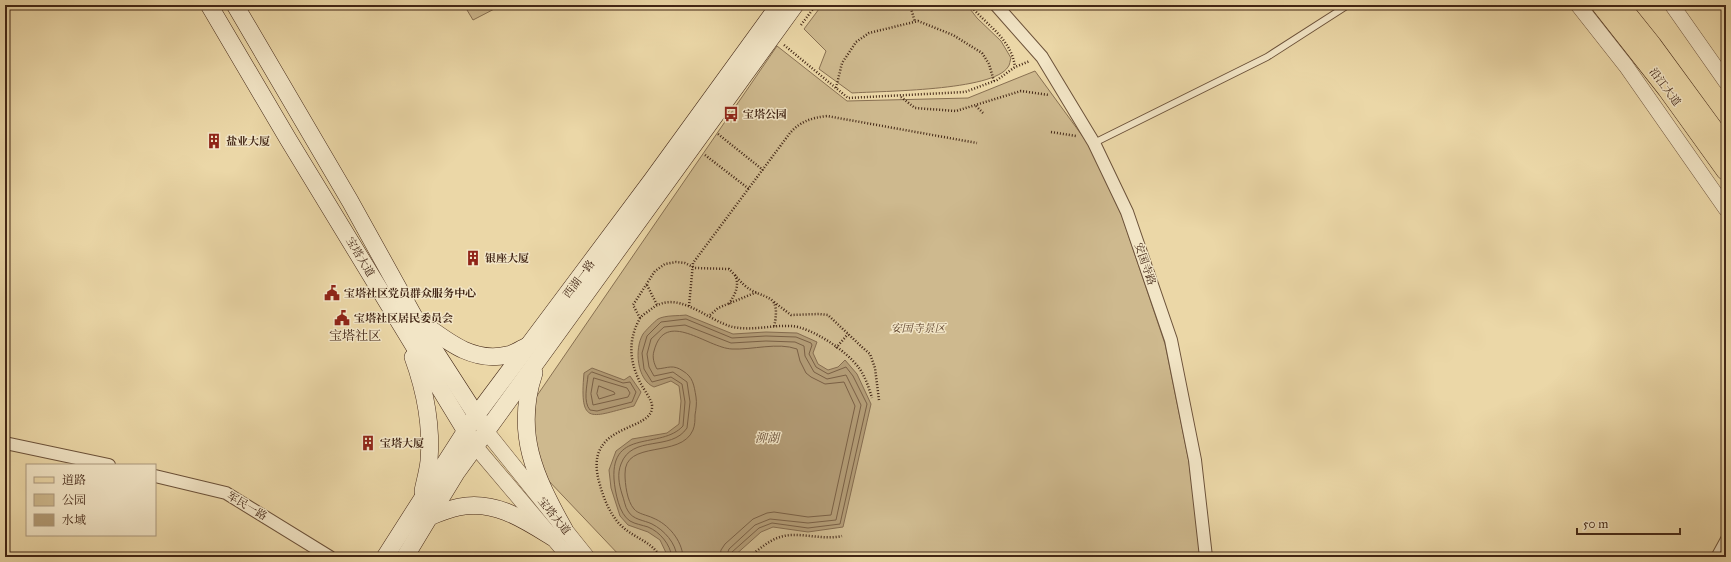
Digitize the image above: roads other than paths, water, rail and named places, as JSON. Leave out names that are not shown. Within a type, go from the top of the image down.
[{"type":"main road","name":"宝塔大道","points":[[209,5],[288,139],[407,319],[486,431]]},
{"type":"main road","name":"宝塔大道","points":[[235,5],[350,201],[407,319],[475,446]]},
{"type":"main road","name":"西湖一路","points":[[405,557],[456,473],[486,431],[534,352],[779,5]]},
{"type":"main road","name":"西湖一路","points":[[385,557],[476,416],[534,352],[693,145],[795,5]]},
{"type":"main road","name":"沿江大道","points":[[1601,5],[1667,89],[1726,171]]},
{"type":"main road","name":"沿江大道","points":[[1620,5],[1652,45],[1726,146]]},
{"type":"main road","points":[[407,319],[453,346],[482,357],[534,352],[528,392],[526,423],[531,459],[558,533]]},
{"type":"main road","points":[[407,319],[429,415],[429,461],[420,502]]},
{"type":"main road","points":[[430,516],[459,507],[487,505],[558,533]]},
{"type":"street","name":"安国寺路","points":[[996,5],[1042,57],[1093,141],[1127,212],[1171,340],[1195,460],[1206,557]]},
{"type":"street","points":[[1578,5],[1626,66],[1726,209]]},
{"type":"street","points":[[1672,5],[1726,82]]},
{"type":"street","name":"宝塔大道","points":[[486,431],[558,533],[569,557]]},
{"type":"street","points":[[5,443],[104,464]]},
{"type":"street","name":"宝塔大道","points":[[475,446],[558,533],[586,557]]},
{"type":"street","name":"军民一路","points":[[156,476],[226,493],[330,557]]},
{"type":"lane","points":[[1093,141],[1267,57],[1348,5]]},
{"type":"lane","points":[[1714,557],[1726,535]]},
{"type":"water","name":"泖湖","points":[[686,315],[733,334],[766,332],[797,333],[817,342],[813,353],[818,364],[828,370],[838,367],[845,360],[857,374],[871,404],[843,527],[808,532],[773,527],[761,532],[733,557],[668,557],[660,540],[648,532],[628,525],[620,516],[611,488],[609,470],[616,451],[632,439],[667,433],[679,424],[681,401],[679,386],[671,381],[654,387],[648,383],[644,378],[639,364],[638,356],[640,340],[644,332],[658,319],[668,316]]},
{"type":"water","points":[[592,368],[624,380],[630,376],[641,392],[634,406],[608,413],[591,414],[587,410],[584,403],[583,391],[584,373]]},
{"type":"place","name":"宝塔公园","points":[[731,114]]},
{"type":"place","name":"盐业大厦","points":[[214,141]]},
{"type":"place","name":"银座大厦","points":[[473,258]]},
{"type":"place","name":"宝塔社区党员群众服务中心","points":[[332,293]]},
{"type":"place","name":"宝塔社区居民委员会","points":[[342,318]]},
{"type":"place","name":"宝塔大厦","points":[[368,443]]},
{"type":"district","name":"宝塔社区","points":[[355,336]]},
{"type":"park label","name":"安国寺景区","points":[[918,328]]}]
